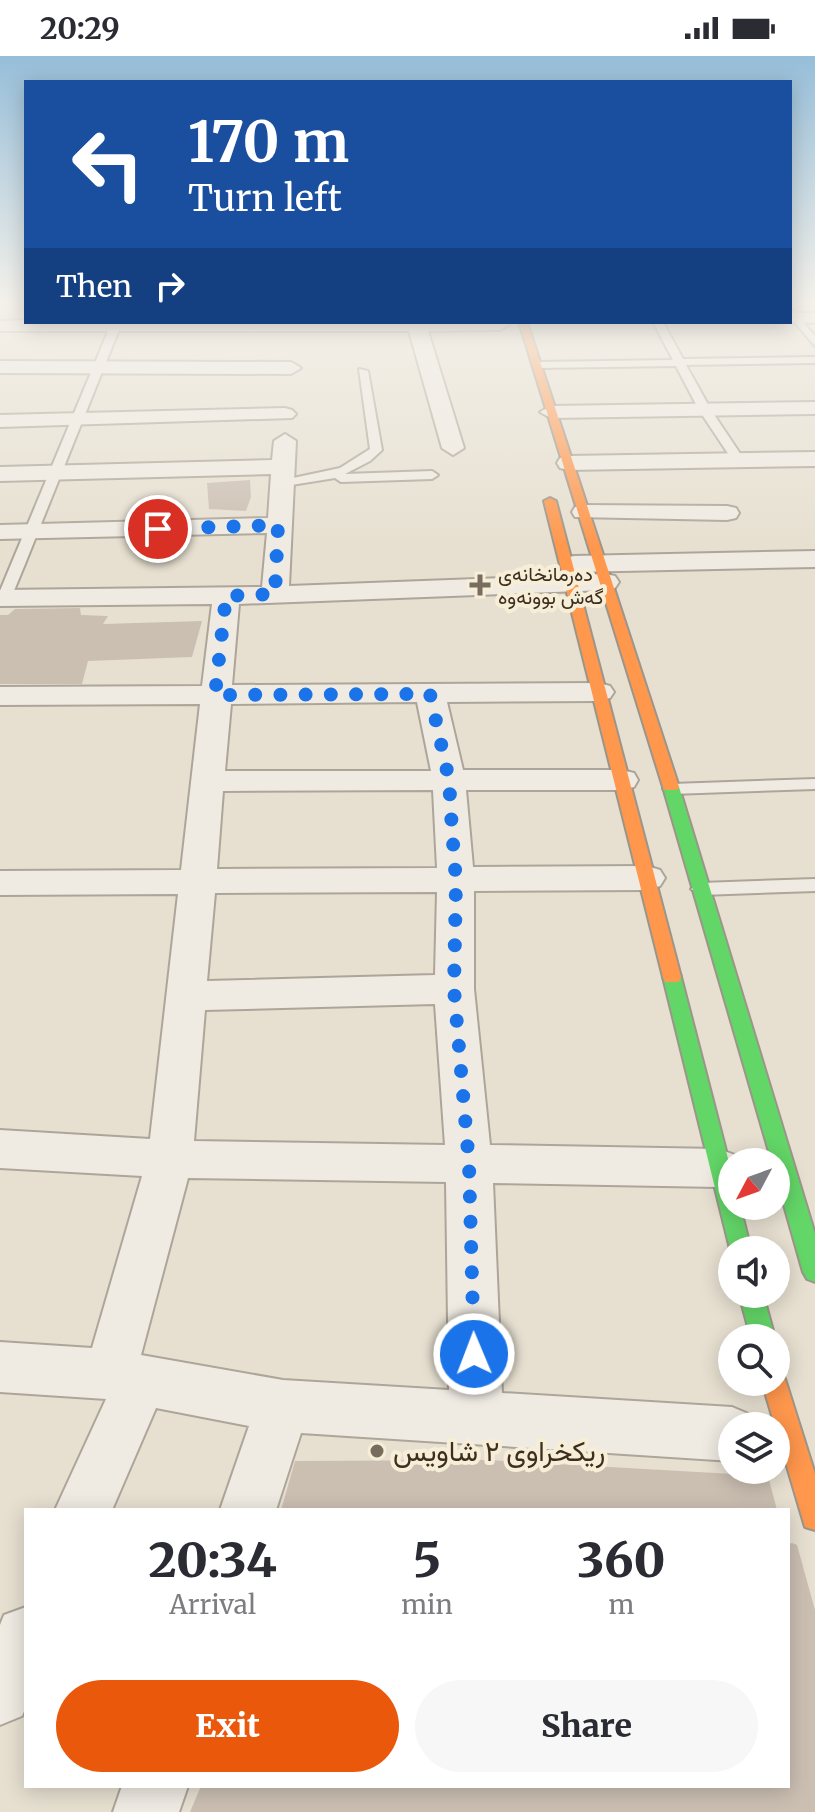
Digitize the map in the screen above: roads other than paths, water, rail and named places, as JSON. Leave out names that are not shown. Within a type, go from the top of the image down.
[{"type":"street","points":[[234,384],[288,391]]},
{"type":"street","points":[[275,594],[289,384]]},
{"type":"street","points":[[434,384],[453,448]]},
{"type":"street","points":[[543,384],[672,789],[815,1272]]},
{"type":"street","points":[[0,421],[75,420],[288,391]]},
{"type":"street","points":[[551,412],[815,408]]},
{"type":"street","points":[[568,463],[815,459]]},
{"type":"street","points":[[702,463],[749,560]]},
{"type":"street","points":[[0,474],[284,476]]},
{"type":"street","points":[[547,489],[718,1164]]},
{"type":"street","points":[[584,512],[727,513]]},
{"type":"street","points":[[0,532],[278,525]]},
{"type":"street","points":[[1,601],[275,594],[603,573],[749,560],[815,559]]},
{"type":"street","points":[[84,1508],[126,1377],[170,1159],[226,596]]},
{"type":"street","points":[[0,696],[599,692]]},
{"type":"street","points":[[430,694],[449,780],[456,881],[454,989],[469,1164],[476,1417]]},
{"type":"street","points":[[209,781],[622,780]]},
{"type":"street","points":[[0,883],[647,878]]},
{"type":"street","points":[[185,996],[454,989]]},
{"type":"street","points":[[0,1149],[170,1159],[718,1168]]},
{"type":"street","points":[[0,1367],[126,1377],[283,1406],[718,1433]]},
{"type":"street","points":[[249,1508],[283,1406]]},
{"type":"street","points":[[790,1457],[815,1517]]},
{"type":"street","points":[[0,1694],[24,1641]]},
{"type":"street","points":[[146,1812],[154,1788]]},
{"type":"lane","points":[[1,601],[34,531],[89,384]]},
{"type":"lane","points":[[318,479],[360,466],[376,450],[365,384]]},
{"type":"lane","points":[[692,384],[705,410],[739,461]]},
{"type":"lane","points":[[284,476],[318,479],[432,475]]},
{"type":"lane","points":[[672,789],[815,784]]},
{"type":"lane","points":[[701,889],[815,885]]},
{"type":"place","name":"دەرمانخانەی گەش بوونەوە","points":[[480,585]]},
{"type":"place","name":"ريكخراوى ۲ شاويس","points":[[377,1451]]}]
